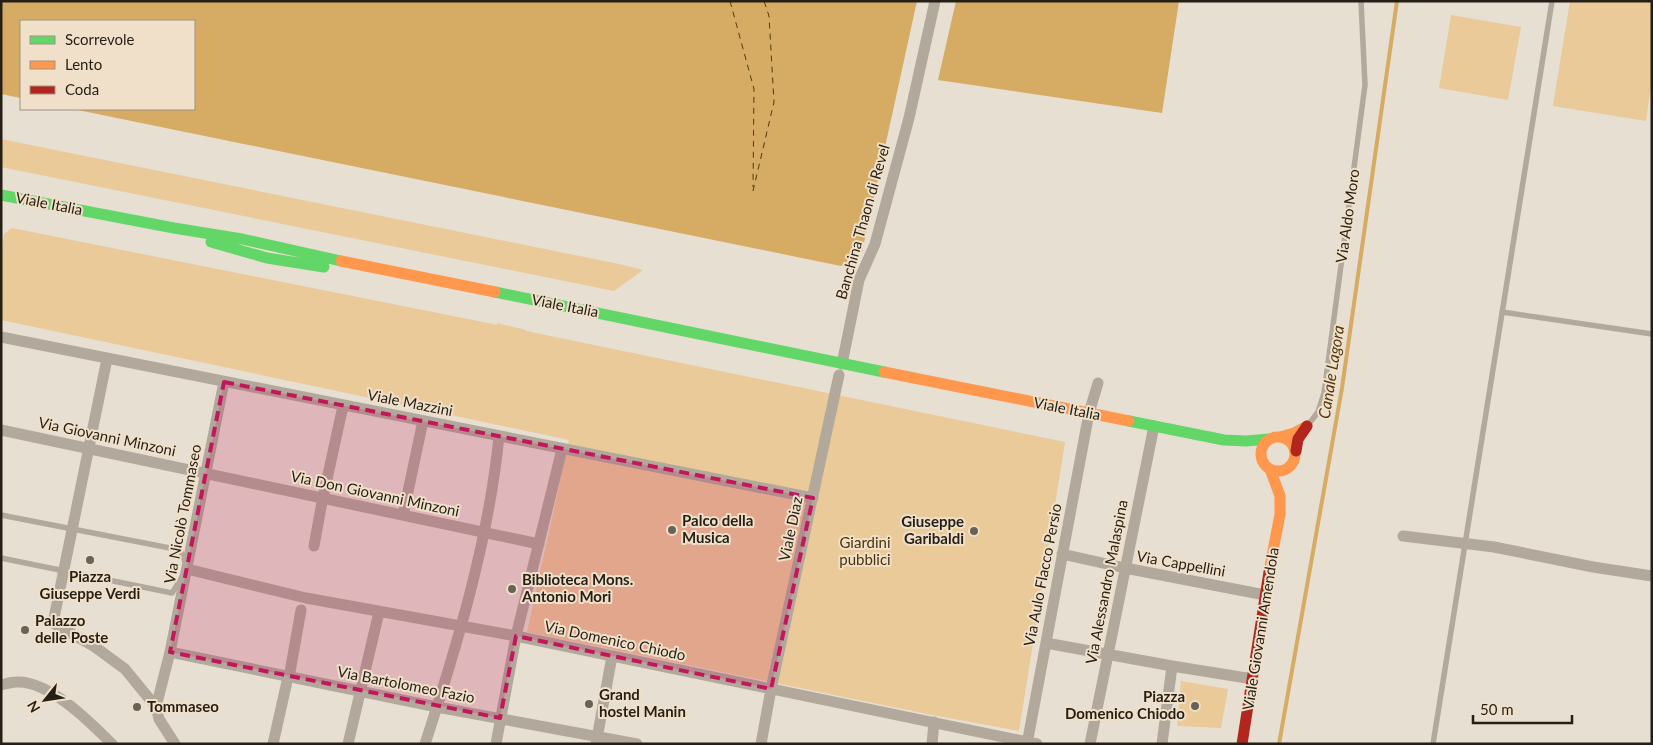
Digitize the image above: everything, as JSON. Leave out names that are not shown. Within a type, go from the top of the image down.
[{"type":"main road","name":"Viale Italia","points":[[5,197],[251,241],[372,268],[647,322],[758,347],[839,372],[910,378],[1224,440],[1246,441],[1274,438]]},
{"type":"main road","name":"Viale Italia","points":[[67,220],[96,214]]},
{"type":"main road","points":[[758,347],[770,361]]},
{"type":"main road","name":"Viale Italia","points":[[874,382],[892,385],[910,378]]},
{"type":"main road","points":[[1274,438],[1290,441],[1296,451],[1292,465],[1288,469],[1279,472],[1270,470],[1262,460],[1262,448],[1274,438],[1294,433],[1307,426]]},
{"type":"main road","name":"Via Aldo Moro","points":[[1296,451],[1298,439],[1307,426]]},
{"type":"main road","name":"Viale Italia","points":[[1224,440],[1246,449],[1262,460]]},
{"type":"main road","name":"Viale Giovanni Amendola","points":[[1242,744],[1265,595],[1280,514],[1292,465]]},
{"type":"main road","name":"Viale Giovanni Amendola","points":[[1270,470],[1277,485],[1280,514]]},
{"type":"street","name":"Banchina Thaon di Revel","points":[[839,372],[859,280],[874,244],[909,118],[935,1]]},
{"type":"street","name":"Viale Mazzini","points":[[1,337],[812,498]]},
{"type":"street","points":[[107,358],[53,623],[95,647],[125,669],[156,707],[159,719],[176,744]]},
{"type":"street","name":"Viale Diaz","points":[[761,744],[839,372]]},
{"type":"street","name":"Via Nicolò Tommaseo","points":[[156,707],[170,652],[224,382]]},
{"type":"street","name":"Via Aulo Flacco Persio","points":[[1030,743],[1062,554],[1089,413],[1098,383]]},
{"type":"street","points":[[314,546],[344,406]]},
{"type":"street","points":[[403,515],[423,421]]},
{"type":"street","name":"Via Alessandro Malaspina","points":[[1090,744],[1154,426]]},
{"type":"street","name":"Via Giovanni Minzoni","points":[[1,430],[206,473]]},
{"type":"street","points":[[425,744],[461,627],[484,532],[498,436]]},
{"type":"street","points":[[496,744],[516,636],[562,449]]},
{"type":"street","name":"Via Don Giovanni Minzoni","points":[[206,473],[539,544]]},
{"type":"street","points":[[1403,536],[1494,547],[1593,567],[1652,576]]},
{"type":"street","name":"Via Cappellini","points":[[1062,554],[1265,595]]},
{"type":"street","name":"Via Domenico Chiodo","points":[[187,569],[306,598],[516,636],[1030,743]]},
{"type":"street","points":[[273,744],[301,610]]},
{"type":"street","points":[[348,744],[379,612]]},
{"type":"street","points":[[1046,643],[1172,666],[1252,678]]},
{"type":"street","name":"Via Bartolomeo Fazio","points":[[170,652],[289,674],[360,691],[500,718],[597,740],[637,744]]},
{"type":"street","points":[[597,740],[612,656]]},
{"type":"street","points":[[1162,744],[1172,666]]},
{"type":"street","points":[[1,685],[16,682],[32,683],[53,694],[86,719],[112,744]]},
{"type":"street","points":[[932,743],[934,722]]},
{"type":"lane","name":"Via Aldo Moro","points":[[1307,426],[1318,412],[1324,393],[1365,85],[1361,1]]},
{"type":"lane","points":[[1433,744],[1552,1]]},
{"type":"lane","points":[[1502,312],[1652,334]]},
{"type":"lane","points":[[1,515],[180,550],[187,569],[172,593],[1,558]]},
{"type":"highlighted area","points":[[224,382],[813,498],[771,689],[516,636],[500,718],[170,652]]},
{"type":"green space","points":[[1570,1],[1652,1],[1652,78],[1646,121],[1553,106]]},
{"type":"green space","points":[[1451,15],[1521,27],[1508,100],[1439,88]]},
{"type":"green space","points":[[1,139],[643,270],[614,291],[1,167]]},
{"type":"green space","name":"Giardini pubblici","points":[[12,228],[497,325],[497,323],[526,331],[1065,442],[1019,731],[527,632],[569,440],[1,320],[1,249],[4,234]]},
{"type":"green space","points":[[1181,681],[1228,689],[1221,728],[1177,726]]},
{"type":"shaded area","points":[[1,1],[917,1],[862,252],[841,266],[78,110],[195,110],[195,20],[20,20],[20,98],[1,94]]},
{"type":"shaded area","points":[[956,1],[1179,1],[1162,113],[938,80]]},
{"type":"waterway","name":"Canale Lagora","points":[[1279,744],[1342,388],[1397,1]]},
{"type":"ferry route","points":[[730,1],[754,89],[753,187]]},
{"type":"ferry route","points":[[753,191],[774,102],[769,16],[764,1]]},
{"type":"traffic: fast","points":[[1,195],[242,239],[341,261]]},
{"type":"traffic: fast","points":[[211,242],[267,258],[324,267]]},
{"type":"traffic: fast","points":[[495,292],[884,372]]},
{"type":"traffic: fast","points":[[1129,421],[1224,440],[1269,439]]},
{"type":"traffic: slow","points":[[341,261],[495,292]]},
{"type":"traffic: slow","points":[[884,372],[1129,421]]},
{"type":"traffic: slow","points":[[1280,437],[1294,433],[1307,426]]},
{"type":"traffic: slow","points":[[1278,437],[1285,438],[1290,442],[1294,447],[1295,454],[1294,461],[1290,466],[1285,470],[1278,471],[1271,470],[1266,466],[1262,461],[1261,454],[1262,447],[1266,442],[1271,438],[1278,437]]},
{"type":"traffic: slow","points":[[1269,572],[1280,514],[1280,496],[1270,469]]},
{"type":"traffic: jam","points":[[1296,451],[1298,439],[1307,426]]},
{"type":"traffic: jam","points":[[1242,744],[1269,572]]},
{"type":"place","name":"Palco della Musica","points":[[672,530]]},
{"type":"place","name":"Giuseppe Garibaldi","points":[[974,531]]},
{"type":"place","name":"Piazza Giuseppe Verdi","points":[[90,560]]},
{"type":"place","name":"Biblioteca Mons. Antonio Mori","points":[[512,589]]},
{"type":"place","name":"Palazzo delle Poste","points":[[25,630]]},
{"type":"place","name":"Grand hostel Manin","points":[[589,704]]},
{"type":"place","name":"Piazza Domenico Chiodo","points":[[1195,706]]},
{"type":"place","name":"Tommaseo","points":[[137,707]]}]
